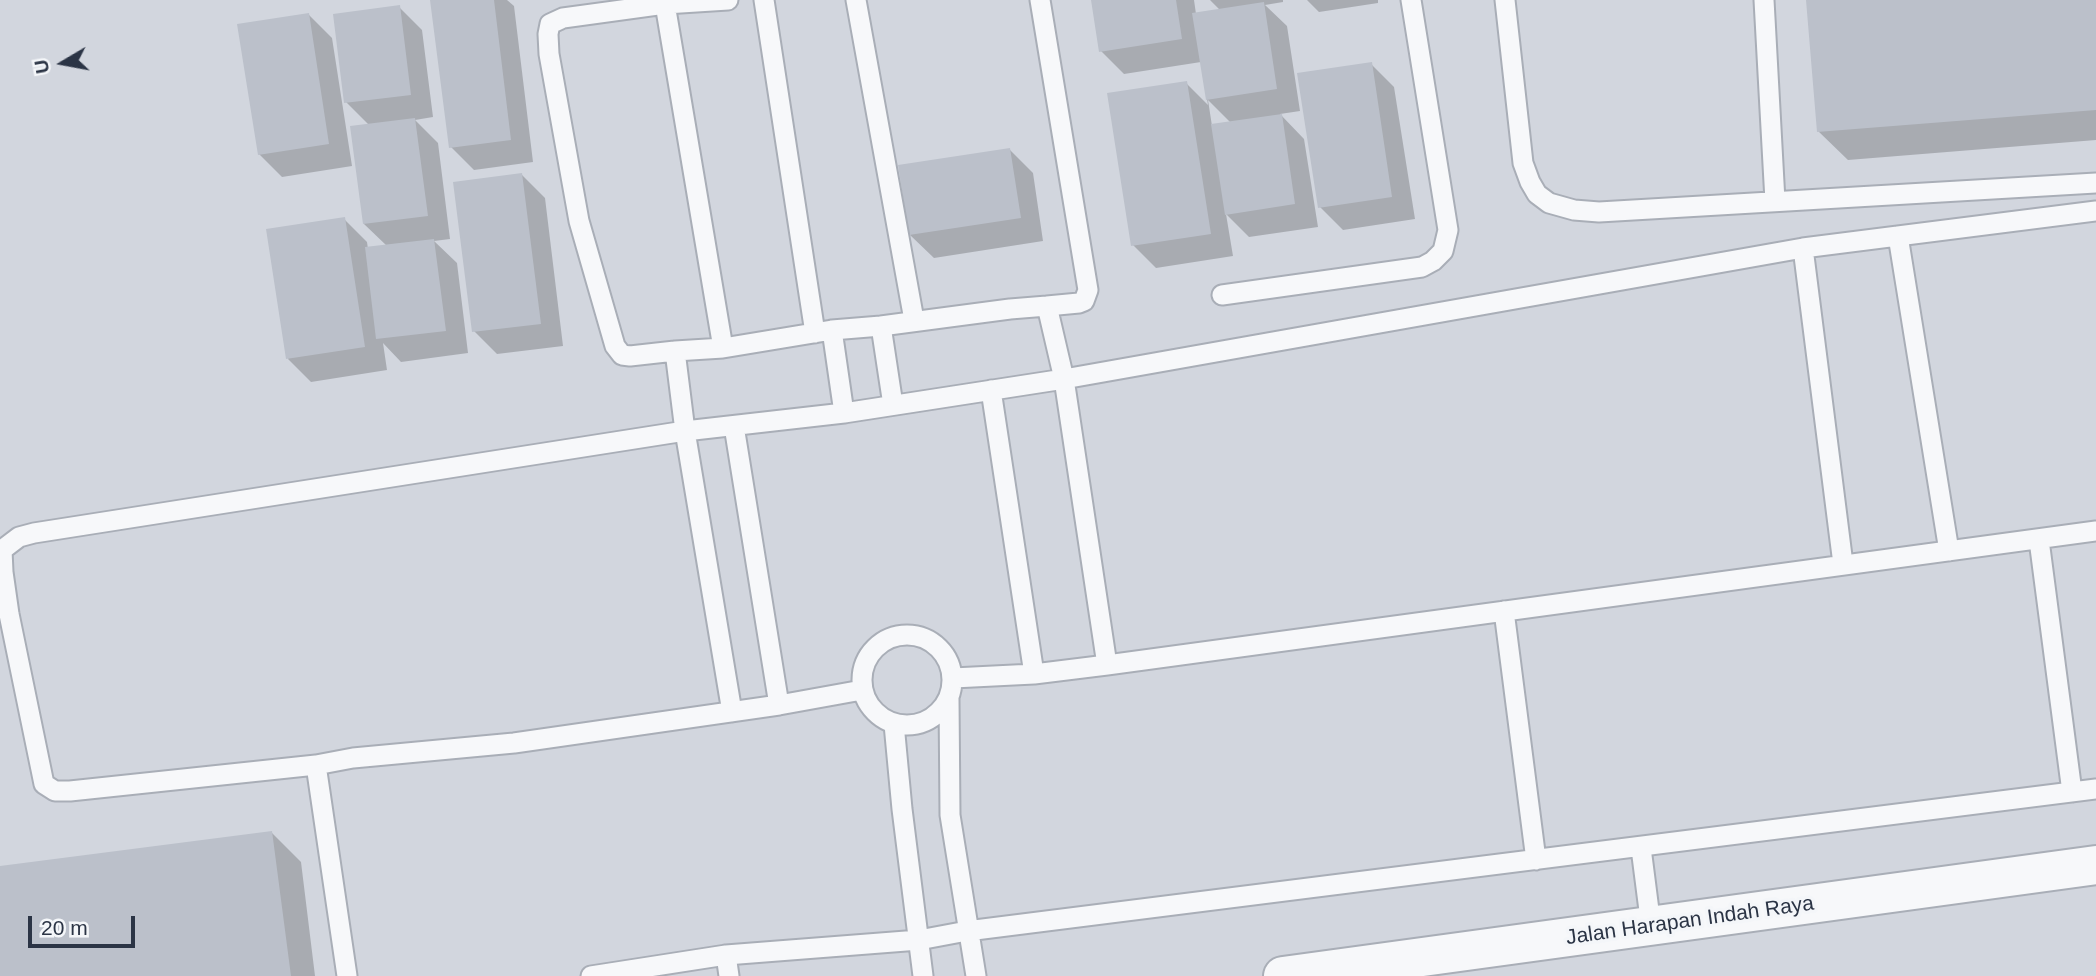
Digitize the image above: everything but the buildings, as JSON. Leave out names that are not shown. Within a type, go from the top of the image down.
[{"type":"street","name":"Jalan Harapan Indah Raya","points":[[1283,976],[2096,865]]},
{"type":"lane","points":[[728,0],[665,4],[564,18],[550,24],[549,54],[579,222],[615,346],[622,355],[723,348],[914,320],[1079,303],[1084,300],[1088,290],[1040,0]]},
{"type":"lane","points":[[764,0],[824,332],[844,413]]},
{"type":"lane","points":[[856,0],[914,320]]},
{"type":"lane","points":[[1222,295],[1422,267],[1443,251],[1448,230],[1411,0]]},
{"type":"lane","points":[[1505,0],[1523,163],[1537,194],[1549,203],[1574,210],[1599,212],[2096,183]]},
{"type":"lane","points":[[1763,0],[1775,201]]},
{"type":"lane","points":[[665,4],[723,348]]},
{"type":"lane","points":[[862,690],[514,744],[353,758],[316,765],[55,791],[44,784],[9,614],[2,550],[19,537],[34,533],[685,431],[844,413],[1064,379],[1803,248],[2096,211]]},
{"type":"lane","points":[[1898,236],[1948,551]]},
{"type":"lane","points":[[1803,248],[1843,564]]},
{"type":"lane","points":[[1047,306],[1064,379],[1107,665]]},
{"type":"lane","points":[[881,326],[893,405]]},
{"type":"lane","points":[[675,351],[685,431],[732,712]]},
{"type":"lane","points":[[991,390],[1034,674]]},
{"type":"lane","points":[[734,426],[779,705]]},
{"type":"lane","points":[[953,678],[1034,674],[1107,665],[2096,531]]},
{"type":"lane","points":[[2039,540],[2072,792]]},
{"type":"lane","points":[[1504,611],[1536,860]]},
{"type":"lane","points":[[949,698],[940,712],[911,726],[894,724],[880,717],[868,705],[862,690],[862,671],[869,653],[883,640],[901,634],[920,636],[936,645],[948,660],[953,678],[949,698],[950,815],[976,976]]},
{"type":"lane","points":[[894,724],[923,976]]},
{"type":"lane","points":[[316,765],[347,976]]},
{"type":"lane","points":[[591,976],[726,956],[919,940],[967,931],[2096,789]]},
{"type":"lane","points":[[1641,848],[1651,926]]},
{"type":"lane","points":[[726,956],[729,976]]},
{"type":"shaded area","points":[[0,0],[2096,0],[2096,976],[0,976]]}]
